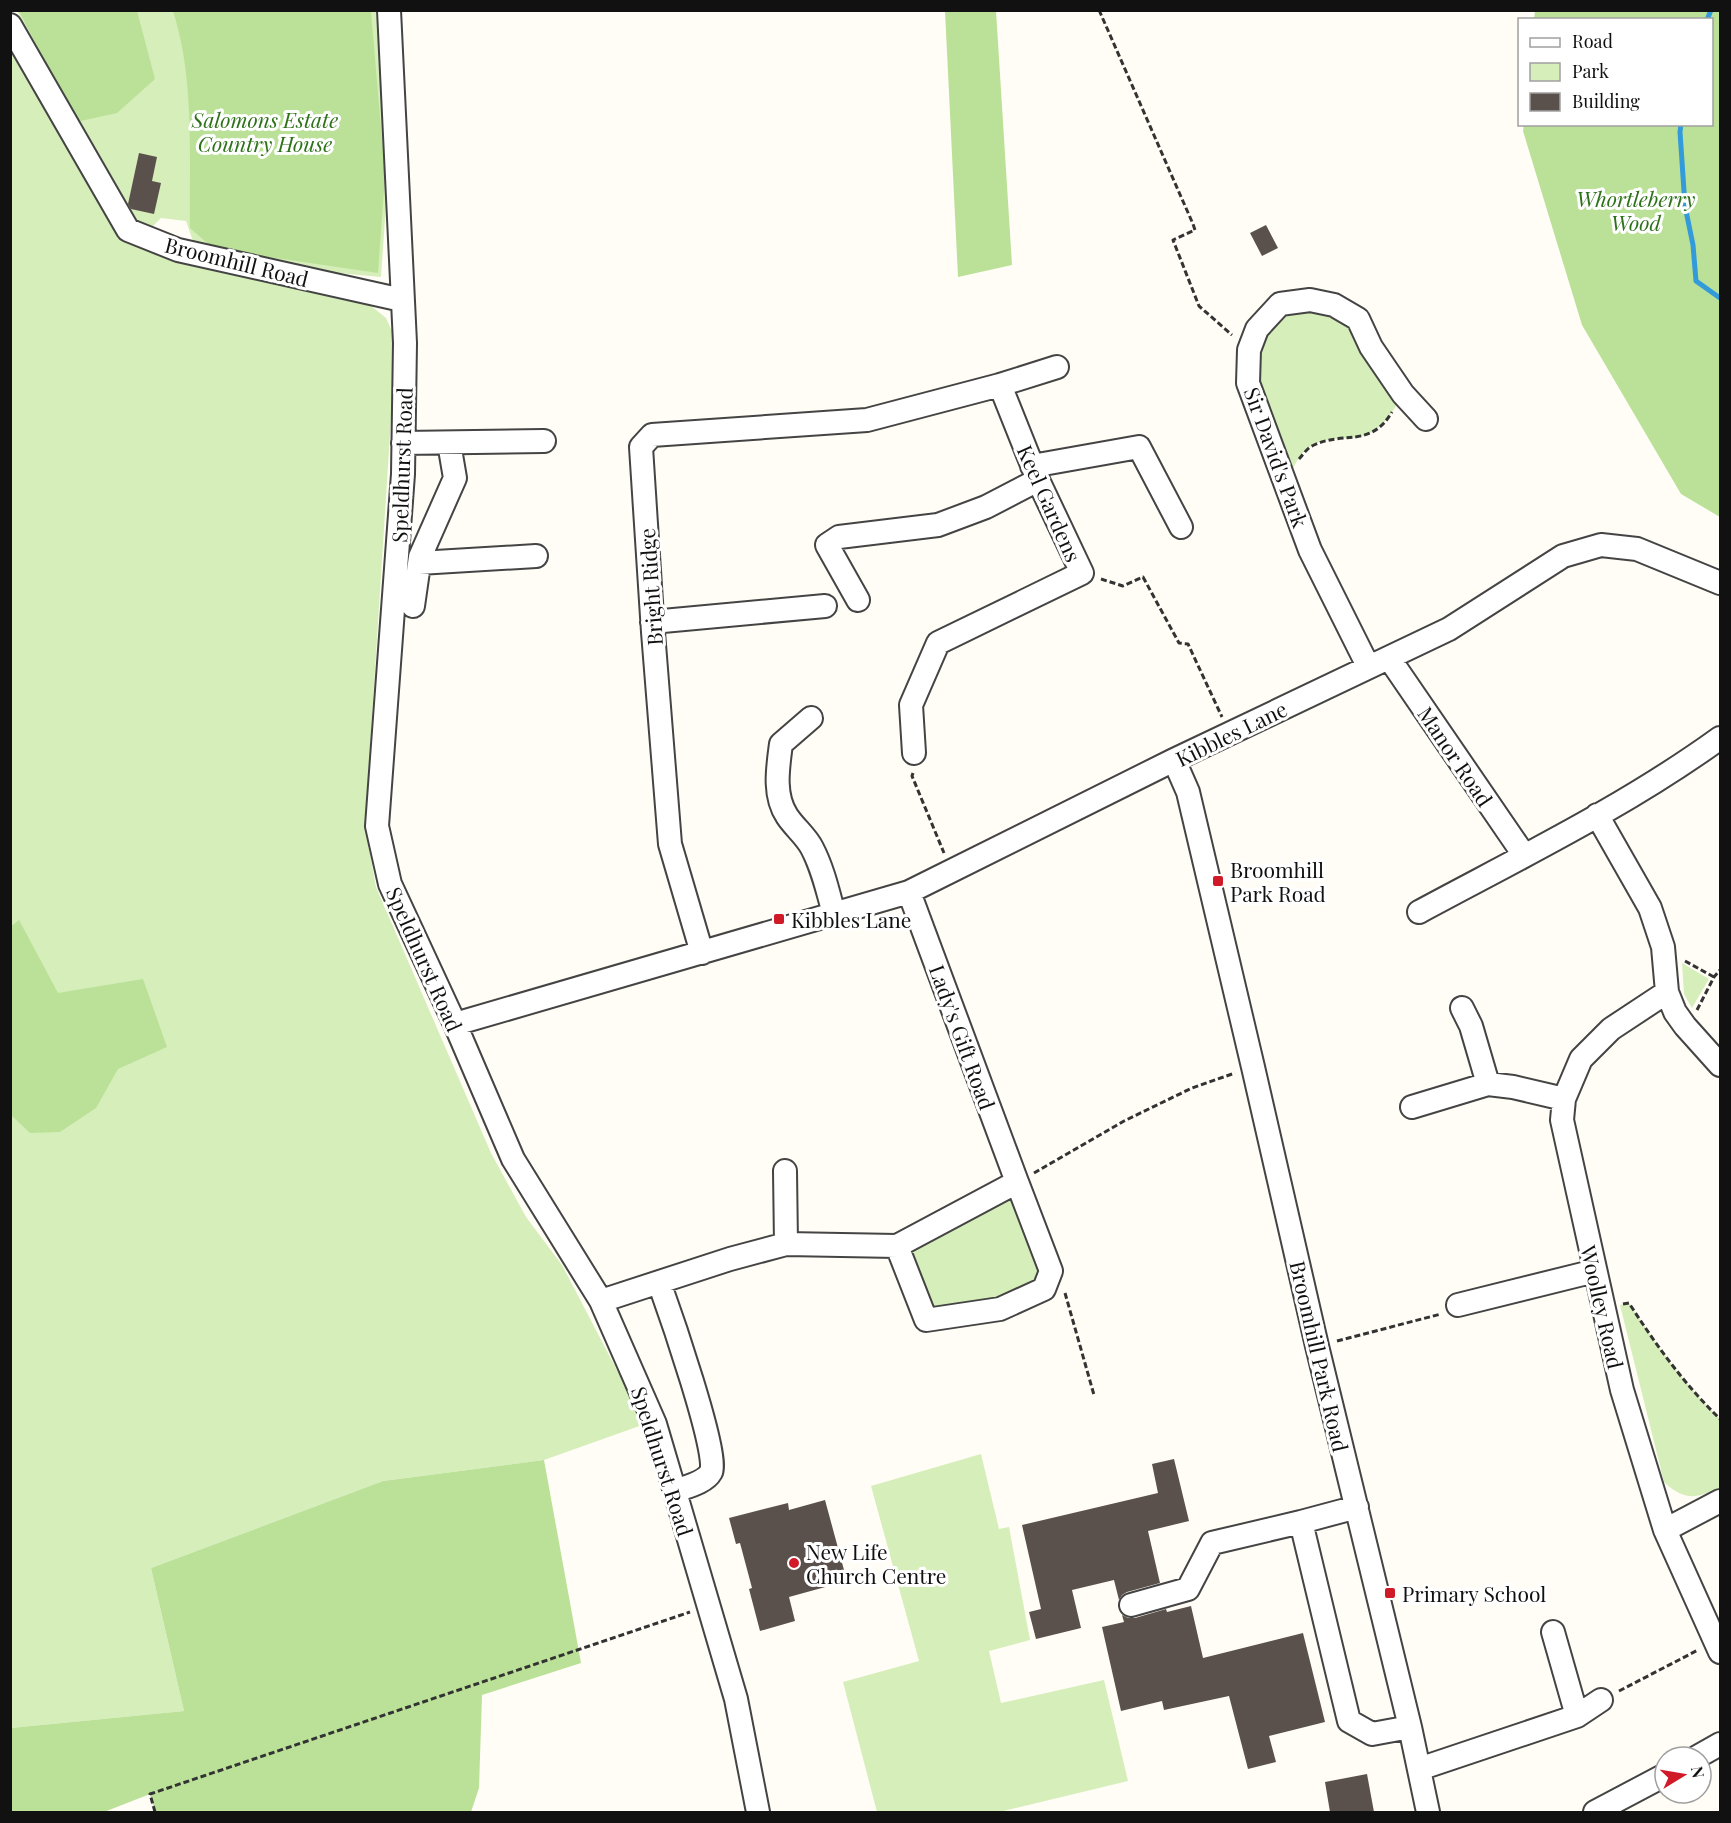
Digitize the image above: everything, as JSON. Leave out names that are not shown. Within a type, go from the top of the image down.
[{"type":"street","name":"Speldhurst Road","points":[[389,10],[405,343],[402,486],[377,826],[390,884],[455,1024],[513,1160],[601,1301],[655,1424],[736,1699],[758,1812]]},
{"type":"street","name":"Broomhill Road","points":[[10,25],[128,230],[178,250],[402,300]]},
{"type":"street","name":"Sir David's Park","points":[[1368,666],[1310,550],[1248,383],[1249,350],[1257,329],[1280,304],[1310,300],[1334,304],[1358,319],[1371,347],[1403,394],[1426,418]]},
{"type":"street","points":[[1000,385],[1057,367]]},
{"type":"street","name":"Bright Ridge","points":[[702,953],[670,844],[641,447],[652,435],[867,420],[1000,385]]},
{"type":"street","name":"Keel Gardens","points":[[914,753],[911,705],[938,643],[1082,573],[1035,473],[1000,385]]},
{"type":"street","points":[[403,443],[544,441]]},
{"type":"street","points":[[413,606],[419,563],[455,478],[449,442]]},
{"type":"street","points":[[858,600],[827,545],[838,537],[938,525],[986,507],[1035,473],[1139,447],[1181,527]]},
{"type":"street","name":"Kibbles Lane","points":[[455,1024],[909,892],[1174,760],[1231,735],[1368,666],[1449,629],[1563,556],[1601,545],[1637,549],[1720,583]]},
{"type":"street","points":[[419,563],[536,556]]},
{"type":"street","points":[[652,622],[825,606]]},
{"type":"street","name":"Manor Road","points":[[1389,658],[1524,855]]},
{"type":"street","points":[[811,718],[781,744],[778,769],[779,800],[788,818],[812,847],[834,914]]},
{"type":"street","points":[[1419,912],[1597,815],[1686,763],[1720,738]]},
{"type":"street","name":"Broomhill Park Road","points":[[1174,760],[1188,792],[1317,1346],[1410,1727],[1428,1812]]},
{"type":"street","points":[[1597,815],[1650,908],[1663,947],[1667,992],[1675,1012],[1720,1065]]},
{"type":"street","name":"Lady's Gift Road","points":[[909,892],[1052,1271]]},
{"type":"street","name":"Woolley Road","points":[[1667,992],[1611,1029],[1581,1059],[1564,1099],[1562,1120],[1622,1390],[1665,1530],[1718,1647]]},
{"type":"street","points":[[1462,1008],[1472,1026],[1488,1083]]},
{"type":"street","points":[[1412,1107],[1488,1083],[1564,1099]]},
{"type":"street","points":[[785,1171],[786,1244]]},
{"type":"street","points":[[601,1301],[786,1244],[897,1246],[1017,1182]]},
{"type":"street","points":[[897,1246],[926,1320],[1000,1309],[1044,1289],[1052,1271]]},
{"type":"street","points":[[1458,1305],[1595,1271]]},
{"type":"street","points":[[658,1282],[678,1335],[713,1464],[711,1473],[703,1480],[675,1491]]},
{"type":"street","points":[[1665,1530],[1720,1501]]},
{"type":"street","points":[[1131,1605],[1188,1589],[1212,1543],[1357,1507]]},
{"type":"street","points":[[1300,1522],[1349,1721],[1372,1734],[1410,1727]]},
{"type":"street","points":[[1553,1632],[1577,1716]]},
{"type":"street","points":[[1419,1769],[1577,1716],[1601,1700]]},
{"type":"street","points":[[1595,1812],[1653,1781]]},
{"type":"path","points":[[1099,10],[1193,224],[1195,230],[1173,240],[1199,306],[1249,350]]},
{"type":"path","points":[[1285,484],[1298,460],[1311,446],[1334,438],[1354,438],[1372,432],[1388,420],[1403,394]]},
{"type":"path","points":[[1082,573],[1123,586],[1143,577],[1179,643],[1188,644],[1231,735]]},
{"type":"path","points":[[914,753],[912,776],[952,871]]},
{"type":"path","points":[[1663,947],[1714,977]]},
{"type":"path","points":[[1685,1026],[1720,970]]},
{"type":"path","points":[[1017,1182],[1124,1121],[1192,1088],[1253,1067]]},
{"type":"path","points":[[1052,1271],[1066,1294],[1094,1395]]},
{"type":"path","points":[[1604,1309],[1629,1303],[1659,1349],[1701,1400],[1720,1419]]},
{"type":"path","points":[[1317,1346],[1451,1312],[1458,1305]]},
{"type":"path","points":[[155,1812],[150,1794],[708,1606]]},
{"type":"path","points":[[1601,1700],[1718,1647]]},
{"type":"green space","name":"Salomons Estate Country House","points":[[17,11],[377,11],[388,176],[381,277],[294,269],[194,244],[186,221],[161,218],[149,230],[126,220]]},
{"type":"green space","points":[[19,11],[137,11],[155,79],[117,113],[76,122]]},
{"type":"green space","name":"Salomons Estate Country House","points":[[173,11],[371,11],[385,175],[378,273],[214,249],[190,228],[188,91],[180,37]]},
{"type":"green space","points":[[945,11],[996,11],[1012,265],[958,277]]},
{"type":"green space","name":"Whortleberry Wood","points":[[1535,11],[1720,11],[1720,517],[1681,494],[1582,325],[1523,131],[1524,126],[1713,126],[1713,18],[1534,18]]},
{"type":"green space","points":[[10,19],[123,235],[365,301],[386,318],[396,340],[365,827],[376,887],[491,1153],[526,1217],[562,1265],[645,1424],[544,1460],[383,1481],[151,1568],[184,1711],[11,1728]]},
{"type":"green space","points":[[1280,304],[1334,305],[1403,394],[1389,417],[1370,433],[1316,443],[1306,449],[1285,484],[1249,350]]},
{"type":"green space","points":[[19,920],[58,993],[143,979],[167,1047],[118,1069],[96,1108],[60,1132],[30,1133],[11,1115],[10,927]]},
{"type":"green space","points":[[1682,963],[1709,979],[1692,1008],[1684,994]]},
{"type":"green space","points":[[1017,1182],[1044,1289],[926,1320],[897,1246]]},
{"type":"green space","points":[[1629,1303],[1671,1364],[1720,1419],[1720,1487],[1712,1491],[1697,1496],[1684,1495],[1664,1482],[1620,1305]]},
{"type":"green space","points":[[981,1454],[999,1529],[1009,1527],[1030,1640],[989,1651],[1001,1703],[1104,1680],[1128,1781],[999,1812],[877,1812],[843,1682],[919,1661],[871,1486]]},
{"type":"green space","points":[[544,1460],[581,1663],[482,1695],[479,1788],[471,1812],[155,1812],[150,1794],[104,1812],[11,1812],[11,1728],[184,1711],[151,1568],[383,1481]]},
{"type":"building","points":[[139,153],[157,157],[152,181],[161,183],[154,214],[131,209],[128,204]]},
{"type":"building","points":[[1266,225],[1278,248],[1262,256],[1250,233]]},
{"type":"building","points":[[1174,1459],[1189,1521],[1148,1531],[1160,1583],[1127,1592],[1119,1600],[1114,1580],[1072,1590],[1081,1628],[1036,1639],[1029,1612],[1041,1609],[1022,1525],[1158,1493],[1152,1464]]},
{"type":"building","name":"New Life Church Centre","points":[[825,1500],[847,1581],[789,1597],[795,1621],[760,1631],[740,1543],[736,1544],[729,1518],[788,1503],[789,1510]]},
{"type":"building","points":[[1191,1606],[1203,1658],[1303,1633],[1325,1722],[1269,1736],[1276,1762],[1248,1769],[1229,1696],[1164,1710],[1162,1701],[1121,1711],[1102,1627],[1124,1622],[1122,1615],[1135,1618],[1166,1609],[1167,1612]]},
{"type":"building","points":[[1367,1774],[1374,1812],[1330,1812],[1325,1782]]},
{"type":"waterway","points":[[1708,18],[1711,10]]},
{"type":"waterway","points":[[1681,126],[1685,206],[1693,245],[1696,281],[1720,298]]},
{"type":"place","name":"Broomhill Park Road","points":[[1218,881]]},
{"type":"place","name":"Kibbles Lane","points":[[779,919]]},
{"type":"place","name":"New Life Church Centre","points":[[794,1563]]},
{"type":"place","name":"Primary School","points":[[1390,1593]]}]
